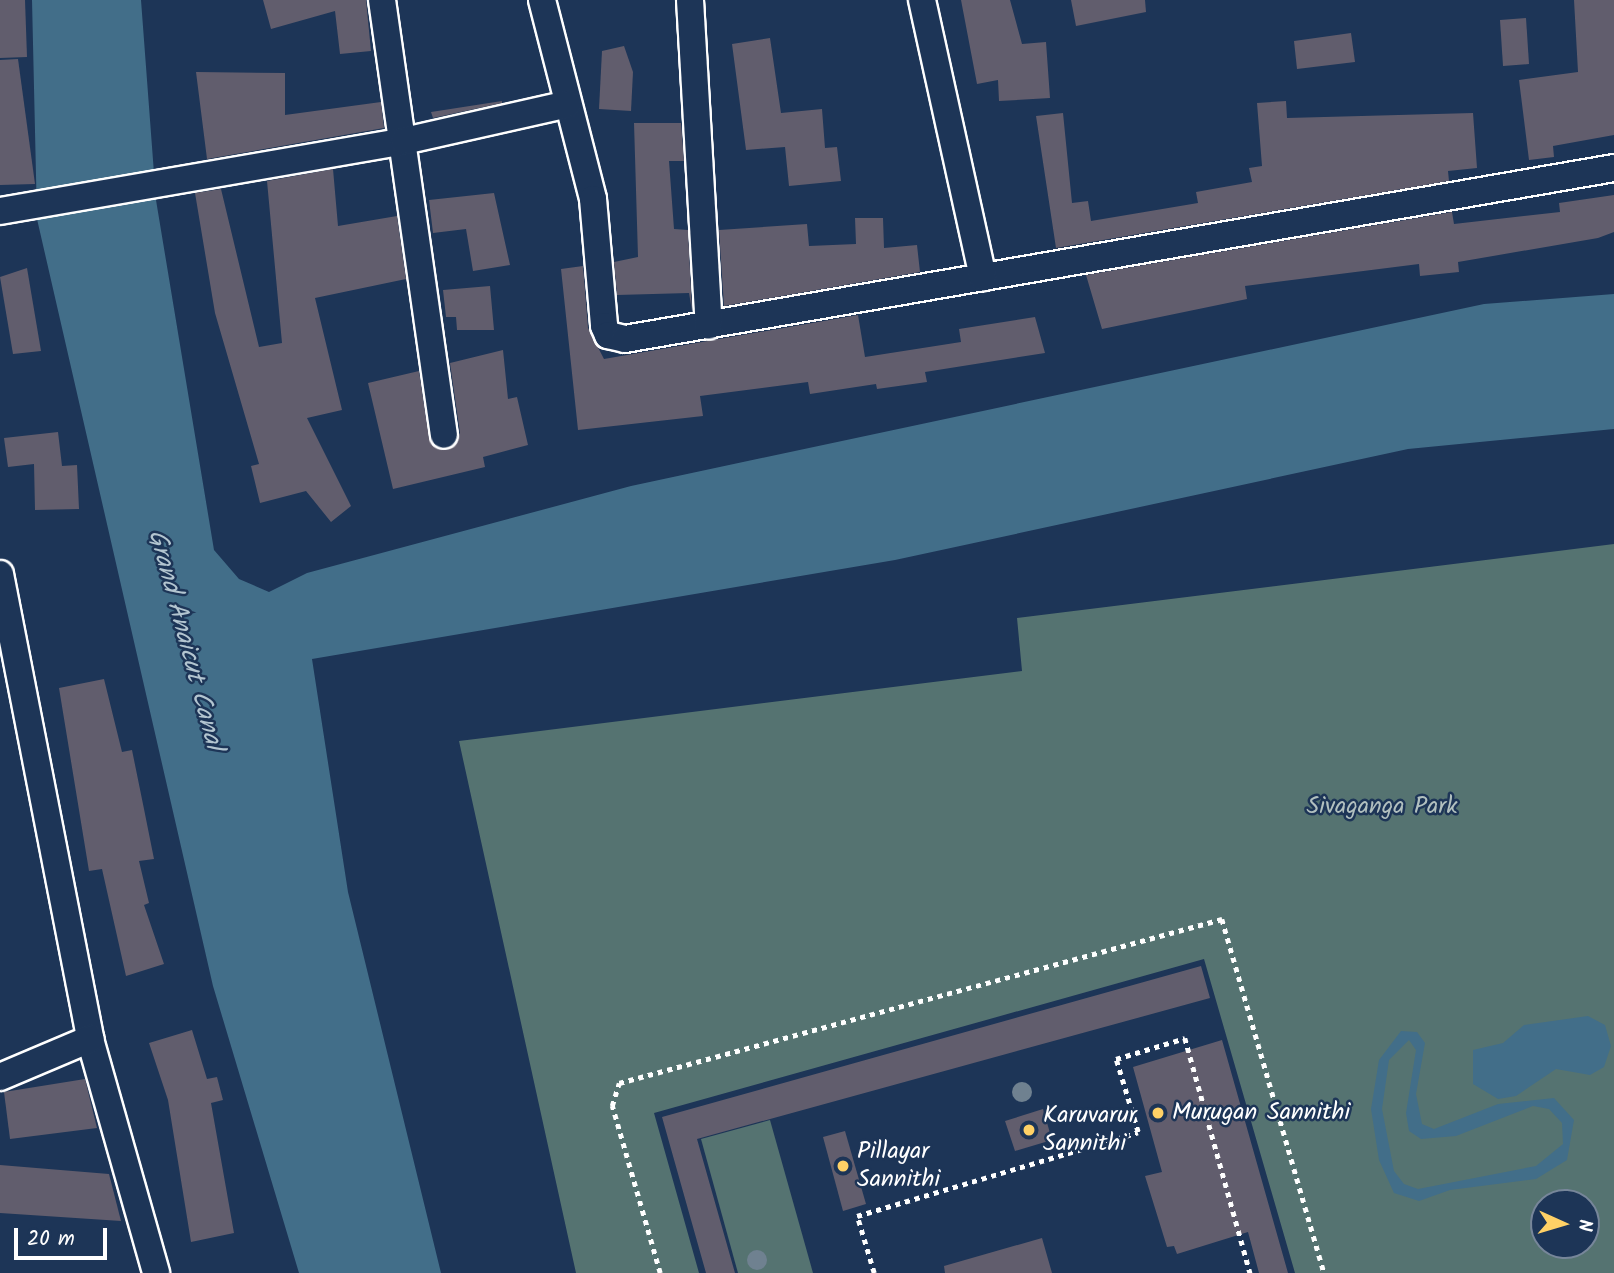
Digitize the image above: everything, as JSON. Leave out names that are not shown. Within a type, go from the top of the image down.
[{"type":"street","points":[[382,0],[444,435]]},
{"type":"street","points":[[542,0],[593,200],[608,335],[625,339],[1614,168]]},
{"type":"street","points":[[690,0],[709,325]]},
{"type":"street","points":[[922,0],[983,277]]},
{"type":"street","points":[[7,210],[404,141],[568,104]]},
{"type":"street","points":[[0,574],[5,615],[90,1039],[156,1273]]},
{"type":"street","points":[[0,1077],[90,1039]]},
{"type":"path","points":[[660,1273],[612,1106],[619,1083],[1222,919],[1324,1273]]},
{"type":"path","points":[[874,1273],[857,1216],[1138,1132],[1116,1059],[1185,1038],[1249,1273]]},
{"type":"green space","name":"Sivaganga Park","points":[[1614,544],[1614,1273],[1295,1273],[1204,959],[654,1113],[699,1273],[576,1273],[459,741],[1022,671],[1017,618]]},
{"type":"green space","points":[[770,1120],[813,1273],[738,1273],[701,1139]]},
{"type":"water","name":"Grand Anaicut Canal","points":[[32,0],[141,0],[156,200],[214,550],[239,579],[269,592],[307,573],[631,486],[1484,304],[1614,294],[1614,429],[1408,449],[895,560],[312,659],[348,892],[441,1273],[299,1273],[213,986],[37,219]]},
{"type":"water","points":[[1588,1016],[1605,1025],[1611,1046],[1604,1067],[1590,1075],[1556,1069],[1516,1096],[1498,1099],[1473,1084],[1473,1050],[1503,1043],[1524,1025]]},
{"type":"water","points":[[1401,1031],[1417,1032],[1425,1043],[1416,1094],[1422,1124],[1434,1129],[1498,1104],[1554,1098],[1574,1120],[1567,1160],[1536,1179],[1450,1190],[1419,1201],[1394,1193],[1379,1160],[1371,1109],[1379,1060]],"holes":[[[1409,1040],[1416,1050],[1406,1113],[1409,1131],[1421,1139],[1456,1136],[1533,1106],[1549,1109],[1562,1123],[1563,1144],[1536,1166],[1418,1189],[1404,1184],[1394,1171],[1382,1109],[1389,1060]]]},
{"type":"building","points":[[0,0],[25,0],[27,57],[0,58]]},
{"type":"building","points":[[263,0],[366,0],[371,51],[340,54],[335,11],[271,29]]},
{"type":"building","points":[[961,0],[1010,0],[1022,44],[1046,42],[1050,98],[999,101],[998,80],[977,84]]},
{"type":"building","points":[[1071,0],[1145,0],[1146,12],[1076,26]]},
{"type":"building","points":[[1574,0],[1614,0],[1614,135],[1553,146],[1554,157],[1529,160],[1519,80],[1578,72]]},
{"type":"building","points":[[1526,18],[1529,64],[1503,66],[1500,20]]},
{"type":"building","points":[[1351,33],[1355,62],[1297,69],[1294,41]]},
{"type":"building","points":[[770,38],[781,113],[822,109],[825,148],[837,147],[841,181],[789,186],[785,147],[746,150],[732,44]]},
{"type":"building","points":[[624,46],[633,72],[631,111],[599,109],[602,51]]},
{"type":"building","points":[[18,59],[35,184],[0,185],[0,60]]},
{"type":"building","points":[[196,72],[285,73],[285,115],[381,102],[384,128],[207,159]]},
{"type":"building","points":[[502,101],[433,118],[431,112]]},
{"type":"building","points":[[1286,101],[1287,118],[1473,113],[1477,168],[1448,171],[1449,181],[1056,248],[1036,116],[1063,113],[1072,203],[1088,201],[1091,221],[1198,203],[1196,192],[1252,182],[1249,168],[1262,166],[1257,103]]},
{"type":"building","points":[[634,123],[681,123],[684,161],[669,161],[674,229],[688,230],[692,311],[689,293],[617,295],[614,262],[638,257]]},
{"type":"building","points":[[333,169],[338,226],[397,216],[406,279],[315,298],[342,410],[307,418],[351,506],[331,522],[306,491],[260,503],[251,466],[259,464],[215,313],[195,193],[221,189],[259,347],[282,343],[267,181]]},
{"type":"building","points":[[494,193],[510,265],[473,271],[466,229],[433,233],[429,200]]},
{"type":"building","points":[[1614,195],[1614,232],[1598,238],[1458,262],[1459,272],[1420,276],[1419,264],[1245,286],[1247,299],[1102,329],[1086,275],[1452,212],[1454,224],[1560,212],[1559,203]]},
{"type":"building","points":[[855,218],[883,218],[884,248],[917,245],[920,272],[724,306],[719,230],[807,224],[809,246],[856,244]]},
{"type":"building","points":[[583,266],[588,328],[604,359],[858,315],[865,357],[961,342],[959,329],[1035,317],[1045,353],[925,372],[927,382],[877,389],[876,384],[810,394],[808,382],[700,396],[703,416],[578,430],[561,269]]},
{"type":"building","points":[[27,268],[41,351],[13,354],[0,277]]},
{"type":"building","points":[[490,286],[494,330],[457,330],[456,317],[446,317],[443,290]]},
{"type":"building","points":[[503,350],[508,399],[517,397],[528,445],[483,457],[485,467],[393,489],[368,383],[419,371],[429,438],[447,450],[460,433],[450,363]]},
{"type":"building","points":[[58,432],[62,466],[77,465],[79,509],[35,510],[34,464],[8,467],[4,438]]},
{"type":"building","points":[[104,679],[122,752],[132,750],[154,859],[139,861],[149,903],[144,905],[164,964],[126,976],[102,869],[89,871],[59,688]]},
{"type":"building","points":[[1201,966],[1210,998],[697,1139],[735,1273],[706,1273],[662,1117]]},
{"type":"building","points":[[192,1030],[207,1079],[217,1077],[223,1100],[211,1103],[234,1233],[191,1242],[168,1100],[149,1043]]},
{"type":"building","points":[[1222,1040],[1288,1273],[1259,1273],[1248,1232],[1177,1254],[1174,1246],[1167,1247],[1145,1176],[1162,1172],[1133,1067]]},
{"type":"building","points":[[85,1079],[97,1128],[10,1139],[4,1092]]},
{"type":"building","name":"Karuvarur Sannithi","points":[[1043,1109],[1052,1140],[1015,1151],[1005,1121]]},
{"type":"building","name":"Pillayar Sannithi","points":[[845,1131],[866,1204],[843,1211],[823,1137]]},
{"type":"building","points":[[0,1165],[109,1174],[121,1221],[0,1213]]},
{"type":"building","points":[[1042,1238],[1052,1273],[945,1273],[944,1266]]},
{"type":"place","name":"Murugan Sannithi","points":[[1158,1113]]},
{"type":"place","name":"Karuvarur Sannithi","points":[[1029,1130]]},
{"type":"place","name":"Pillayar Sannithi","points":[[843,1166]]}]
